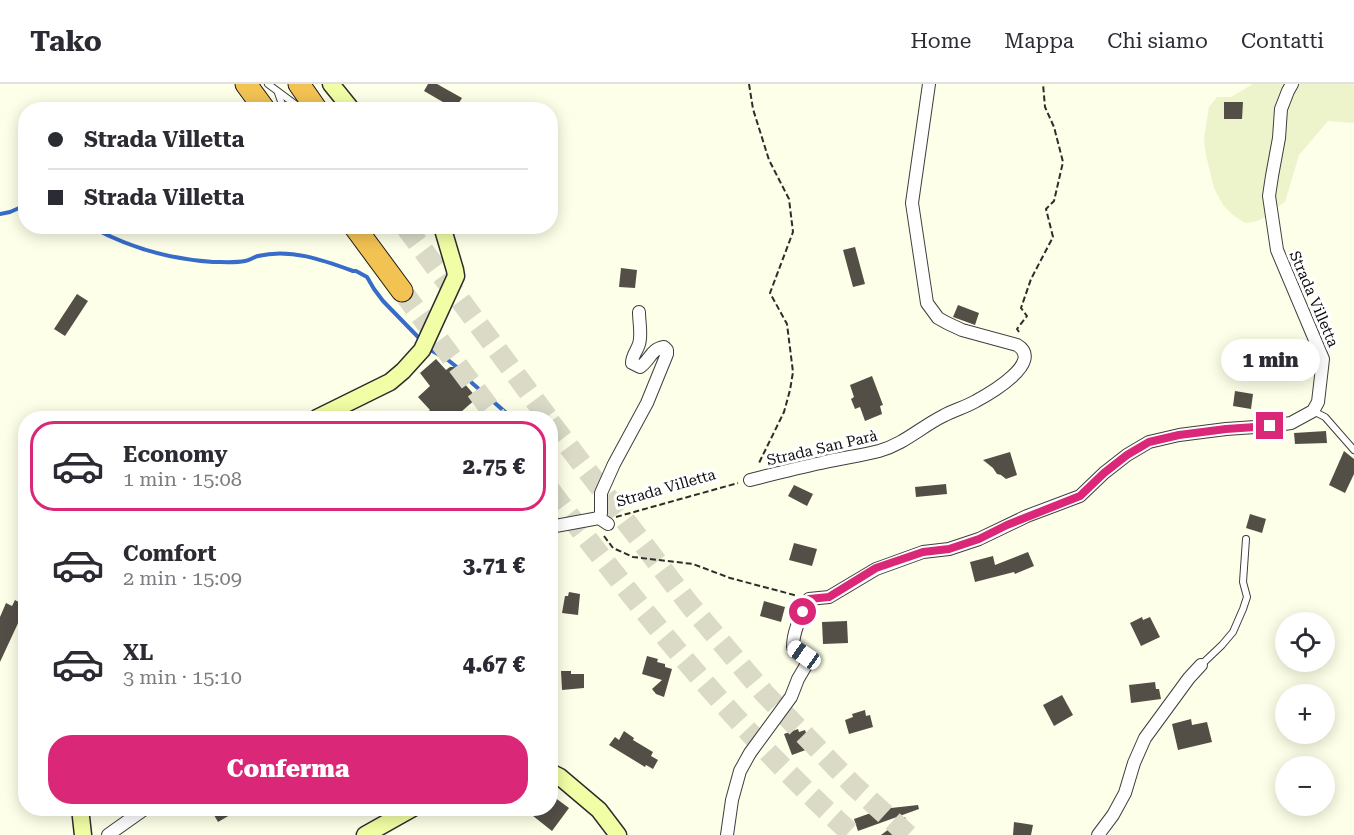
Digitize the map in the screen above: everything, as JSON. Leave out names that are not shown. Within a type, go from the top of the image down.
[{"type":"highway","points":[[246,84],[259,102]]},
{"type":"highway","points":[[298,84],[312,102]]},
{"type":"highway","points":[[360,234],[402,291]]},
{"type":"street","points":[[331,84],[346,102]]},
{"type":"street","points":[[929,84],[912,203],[927,303],[938,318],[954,327],[1017,345]]},
{"type":"street","name":"Strada Villetta","points":[[1292,86],[1281,110],[1279,138],[1269,196],[1277,250],[1323,359],[1318,402],[1313,411]]},
{"type":"street","points":[[331,411],[390,382],[422,350],[456,276],[444,234]]},
{"type":"street","points":[[558,527],[603,521],[601,493],[647,403],[667,354],[664,347],[660,347],[653,351],[645,364],[640,366],[632,363],[640,340],[639,312]]},
{"type":"street","name":"Strada San Parà","points":[[750,480],[879,451],[899,444],[942,416],[976,401],[1007,381],[1016,373],[1025,358],[1022,348],[1017,345]]},
{"type":"street","points":[[727,835],[732,800],[740,771],[750,753],[791,697],[808,662],[804,655],[793,648],[793,641],[796,628],[809,599],[829,597],[876,568],[923,552],[949,549],[979,539],[1007,525],[1080,496],[1127,455],[1149,442],[1179,435],[1292,423],[1313,411]]},
{"type":"street","points":[[1098,835],[1113,815],[1125,793],[1145,738],[1201,665]]},
{"type":"street","points":[[558,776],[600,810],[618,835]]},
{"type":"street","points":[[81,816],[83,835]]},
{"type":"street","points":[[108,835],[135,816]]},
{"type":"street","points":[[365,835],[399,816]]},
{"type":"lane","points":[[268,84],[292,102]]},
{"type":"lane","points":[[275,84],[281,102]]},
{"type":"lane","points":[[1313,411],[1325,417],[1354,450]]},
{"type":"lane","points":[[1201,665],[1233,632],[1243,609],[1247,597],[1243,582],[1246,539]]},
{"type":"path","name":"Strada San Parà","points":[[749,84],[753,109],[769,160],[789,199],[793,232],[770,293],[787,324],[793,372],[790,390],[784,412],[750,480]]},
{"type":"path","points":[[1017,345],[1026,340],[1017,329],[1027,316],[1021,308],[1030,279],[1053,237],[1046,209],[1054,201],[1063,162],[1054,127],[1045,107],[1043,84]]},
{"type":"path","name":"Strada Villetta","points":[[750,480],[603,521],[604,535],[613,548],[633,558],[693,564],[730,578],[809,599]]},
{"type":"green space","points":[[1253,84],[1354,84],[1354,123],[1328,121],[1299,155],[1285,202],[1266,217],[1245,223],[1223,205],[1214,188],[1204,139],[1209,107],[1217,97],[1231,97]]},
{"type":"building","points":[[428,84],[437,84],[462,98],[459,102],[443,102],[424,91]]},
{"type":"building","points":[[1224,102],[1243,102],[1242,119],[1224,119]]},
{"type":"building","points":[[855,247],[865,284],[853,287],[843,250]]},
{"type":"building","points":[[621,268],[637,270],[635,288],[619,287]]},
{"type":"building","points":[[77,294],[88,301],[65,336],[54,329]]},
{"type":"building","points":[[958,305],[979,313],[975,325],[953,317]]},
{"type":"building","points":[[436,359],[446,370],[454,367],[459,373],[457,375],[477,398],[462,411],[429,411],[418,397],[430,386],[420,373]]},
{"type":"building","points":[[872,376],[883,405],[880,406],[882,414],[865,421],[860,407],[855,409],[851,399],[854,397],[850,385]]},
{"type":"building","points":[[1235,391],[1253,394],[1251,409],[1233,406]]},
{"type":"building","points":[[1326,431],[1327,443],[1295,444],[1294,433]]},
{"type":"building","points":[[1344,451],[1354,459],[1354,474],[1345,493],[1329,485]]},
{"type":"building","points":[[1010,452],[1017,475],[1006,479],[997,474],[983,460]]},
{"type":"building","points":[[946,484],[947,494],[916,497],[915,487]]},
{"type":"building","points":[[794,485],[813,494],[807,506],[788,496]]},
{"type":"building","points":[[1250,514],[1266,519],[1262,533],[1246,528]]},
{"type":"building","points":[[794,543],[817,549],[812,566],[789,560]]},
{"type":"building","points":[[1028,552],[1034,566],[1015,574],[1014,572],[975,582],[970,562],[993,556],[995,565]]},
{"type":"building","points":[[569,592],[580,594],[578,615],[562,613],[565,596],[568,596]]},
{"type":"building","points":[[15,600],[18,602],[18,623],[0,662],[0,617],[6,603],[12,606]]},
{"type":"building","points":[[764,601],[785,607],[781,622],[760,616]]},
{"type":"building","points":[[1142,617],[1143,620],[1150,617],[1160,637],[1141,646],[1130,623]]},
{"type":"building","points":[[847,621],[848,643],[823,644],[822,622]]},
{"type":"building","points":[[647,656],[658,659],[657,662],[672,669],[664,697],[656,694],[652,689],[662,680],[642,674]]},
{"type":"building","points":[[561,671],[584,674],[584,688],[562,690]]},
{"type":"building","points":[[1155,682],[1161,699],[1131,703],[1129,685]]},
{"type":"building","points":[[1062,695],[1073,715],[1054,726],[1043,705]]},
{"type":"building","points":[[865,710],[866,716],[870,715],[873,727],[849,734],[845,720],[853,717],[852,714]]},
{"type":"building","points":[[1191,719],[1192,725],[1207,722],[1212,742],[1178,750],[1172,724]]},
{"type":"building","points":[[798,729],[799,732],[805,730],[811,748],[792,755],[784,734]]},
{"type":"building","points":[[624,731],[634,738],[633,740],[653,752],[651,756],[658,760],[653,769],[646,765],[645,767],[609,745],[615,737],[619,740]]},
{"type":"building","points":[[558,800],[569,808],[552,831],[533,816],[558,816]]},
{"type":"building","points":[[918,805],[919,809],[858,831],[854,819],[882,809]]},
{"type":"building","points":[[215,816],[228,816],[218,822]]},
{"type":"building","points":[[905,817],[910,830],[894,835],[881,835]]},
{"type":"building","points":[[1014,822],[1033,825],[1031,835],[1013,835]]},
{"type":"waterway","points":[[0,214],[18,208]]},
{"type":"waterway","points":[[105,234],[149,251],[180,258],[234,262],[282,253],[306,256],[356,271],[367,277],[383,301],[419,338]]},
{"type":"waterway","points":[[429,349],[463,372],[504,411]]},
{"type":"tunnel","points":[[411,234],[543,411]]},
{"type":"tunnel","points":[[402,291],[492,411]]},
{"type":"tunnel","points":[[558,432],[689,604],[764,693],[853,785],[908,835]]},
{"type":"tunnel","points":[[558,500],[693,670],[770,755],[853,835]]},
{"type":"route","points":[[803,612],[809,599],[829,597],[876,568],[923,552],[949,549],[979,539],[1027,516],[1080,496],[1104,473],[1149,442],[1179,435],[1270,426]]}]
